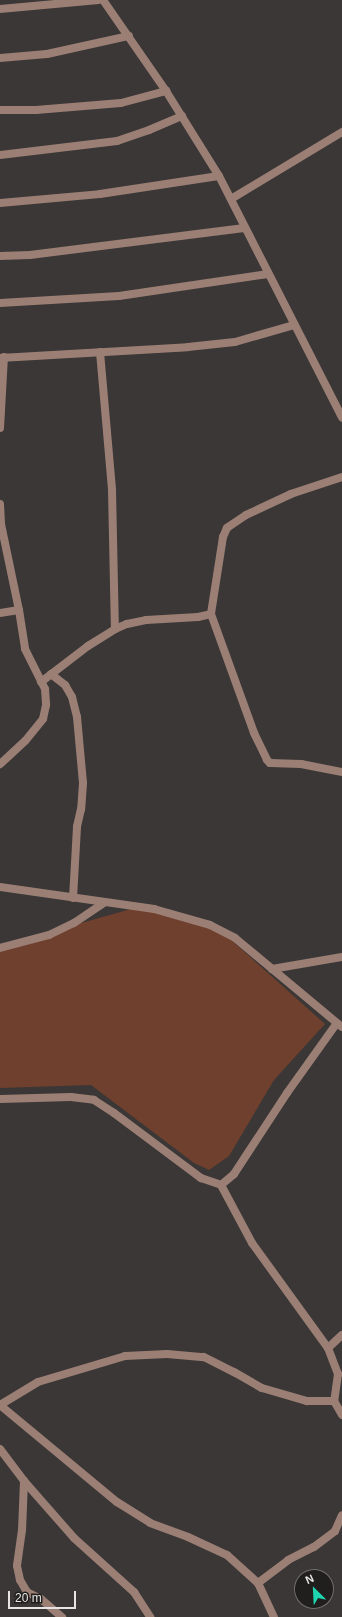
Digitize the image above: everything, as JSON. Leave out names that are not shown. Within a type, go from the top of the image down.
[{"type":"street","points":[[0,9],[99,0]]},
{"type":"street","points":[[103,0],[166,91],[219,176],[244,228],[342,417]]},
{"type":"street","points":[[0,58],[47,54],[129,36]]},
{"type":"street","points":[[0,110],[36,110],[121,104],[166,91]]},
{"type":"street","points":[[0,155],[117,141],[149,130],[182,116]]},
{"type":"street","points":[[231,199],[342,132]]},
{"type":"street","points":[[0,203],[100,194],[219,176]]},
{"type":"street","points":[[0,256],[30,255],[244,228]]},
{"type":"street","points":[[0,303],[119,296],[268,274]]},
{"type":"street","points":[[0,428],[2,357],[188,347],[235,342],[294,325]]},
{"type":"street","points":[[100,352],[112,490],[114,629]]},
{"type":"street","points":[[342,477],[291,494],[246,515],[227,528],[223,537],[211,614],[254,733],[267,760],[270,763],[301,764],[342,772]]},
{"type":"street","points":[[0,504],[1,524],[19,610],[25,649],[45,689],[46,705],[43,719],[24,741],[0,764]]},
{"type":"street","points":[[0,613],[19,610]]},
{"type":"street","points":[[41,682],[88,646],[114,629],[127,624],[146,620],[198,617],[211,614]]},
{"type":"street","points":[[51,674],[65,685],[72,697],[77,717],[83,783],[81,809],[77,827],[74,898]]},
{"type":"street","points":[[0,887],[154,909],[210,925],[235,938],[340,1025],[287,1093],[234,1174],[221,1185]]},
{"type":"street","points":[[0,948],[48,935],[74,923],[104,903]]},
{"type":"street","points":[[272,969],[342,957]]},
{"type":"street","points":[[0,1099],[71,1098],[94,1100],[114,1112],[201,1178],[221,1185],[252,1243],[328,1348],[338,1374],[334,1400],[342,1415]]},
{"type":"street","points":[[328,1348],[342,1335]]},
{"type":"street","points":[[274,1617],[258,1583],[227,1555],[188,1537],[150,1523],[117,1502],[0,1405],[38,1382],[126,1356],[168,1354],[204,1357],[262,1388],[307,1401],[334,1400]]},
{"type":"street","points":[[0,1448],[24,1481],[74,1538],[134,1592],[150,1617]]},
{"type":"street","points":[[24,1481],[22,1530],[17,1566],[20,1580],[27,1592],[41,1599],[62,1617]]},
{"type":"street","points":[[258,1583],[288,1560],[314,1547],[335,1531],[342,1515]]},
{"type":"shaded area","points":[[138,907],[221,931],[325,1024],[274,1080],[229,1156],[209,1170],[194,1163],[91,1085],[0,1088],[0,946]]}]
